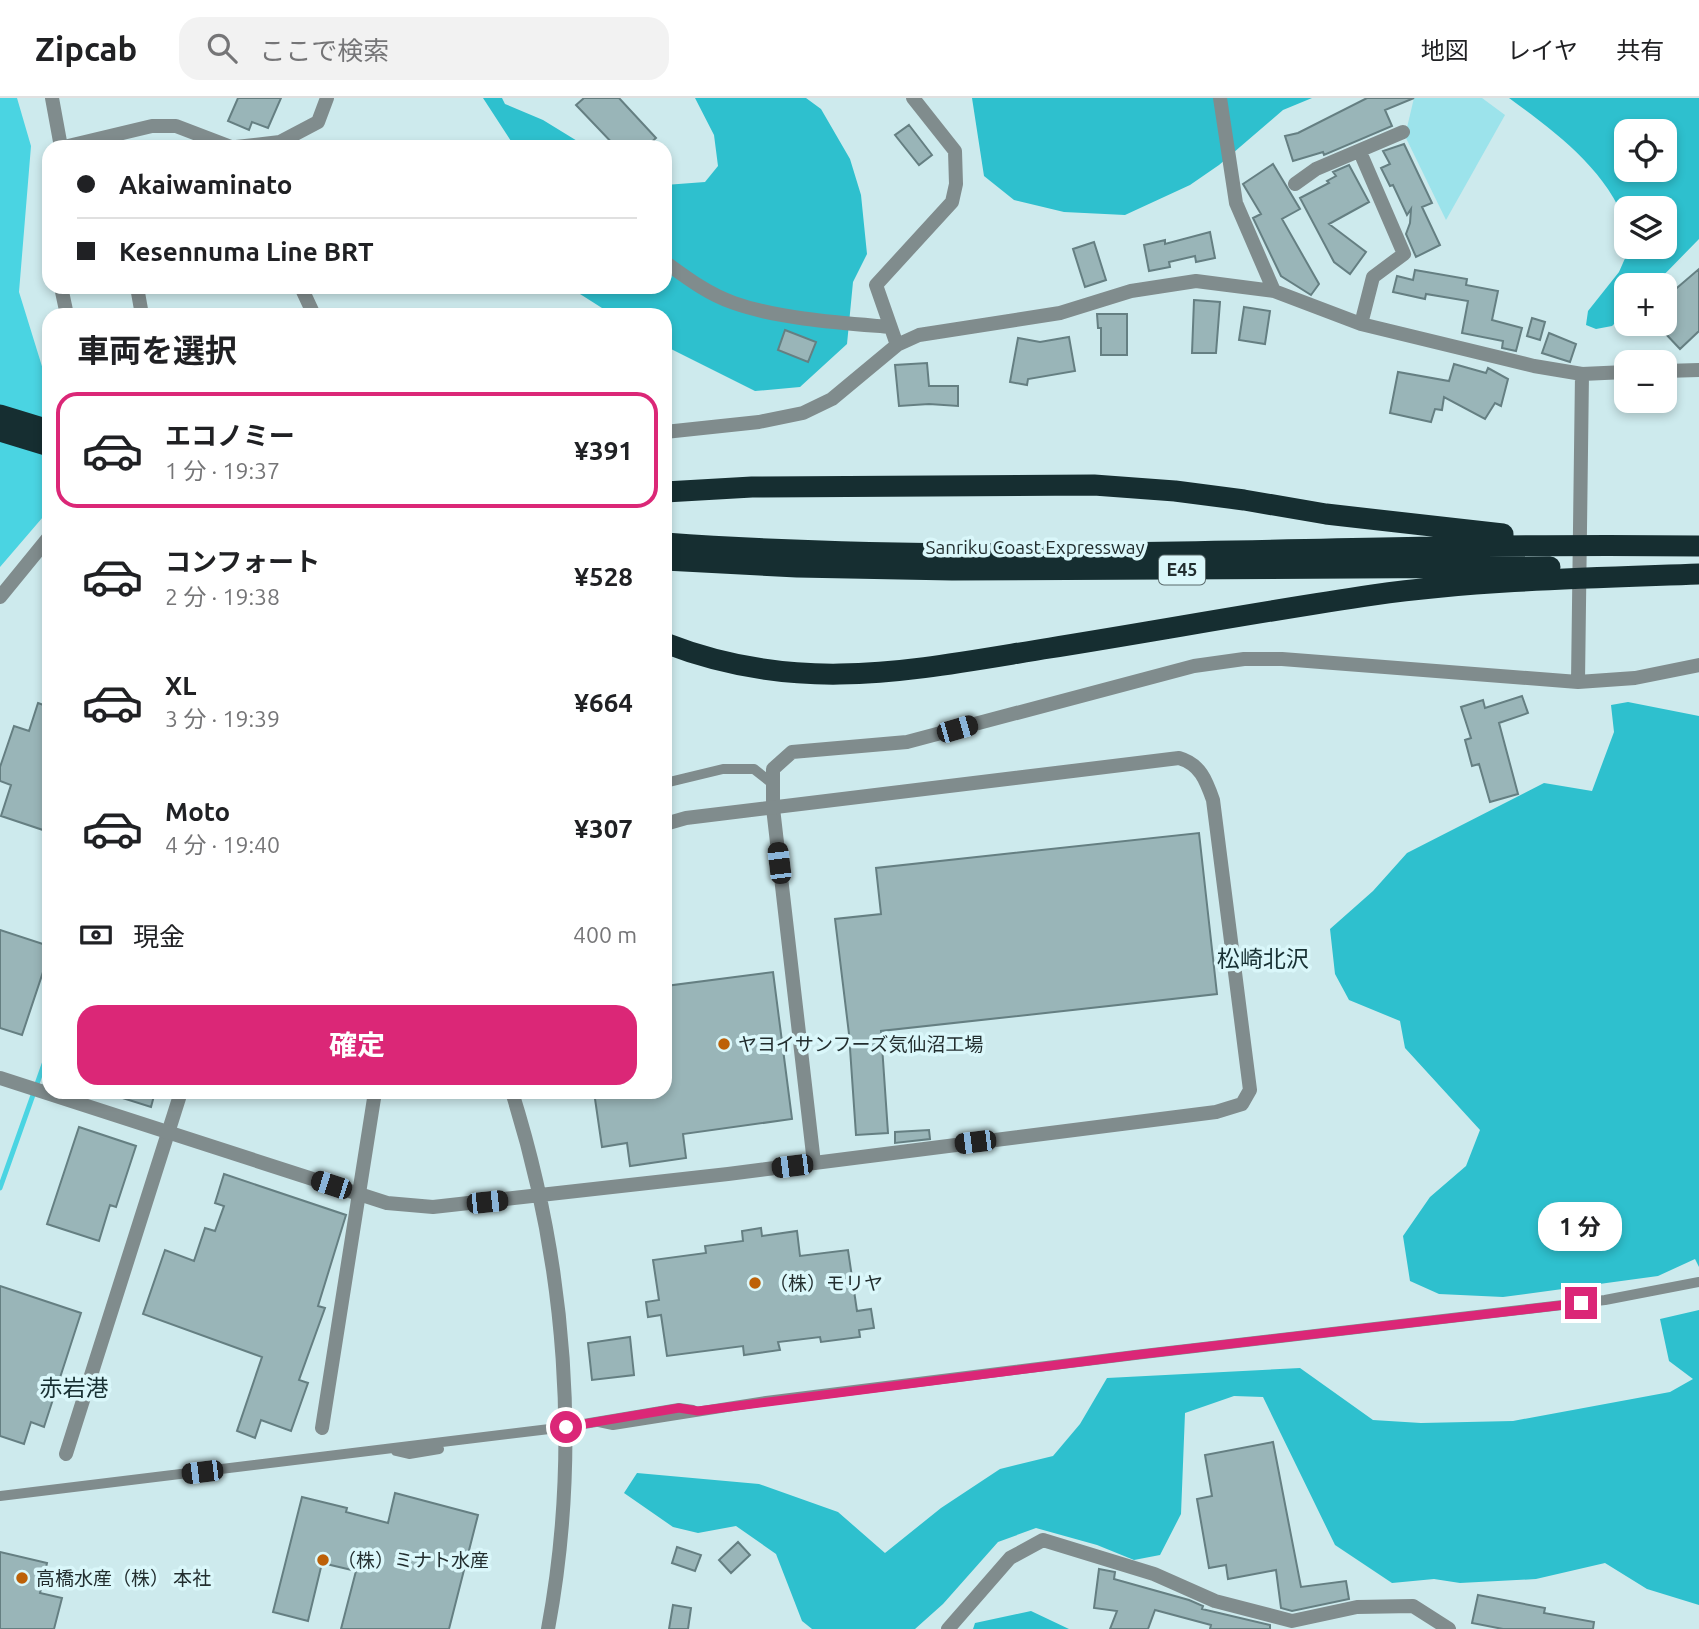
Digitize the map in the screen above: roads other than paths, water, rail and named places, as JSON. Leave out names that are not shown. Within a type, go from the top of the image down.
[{"type":"highway","points":[[0,415],[42,427]]},
{"type":"highway","points":[[0,431],[42,444]]},
{"type":"highway","points":[[672,492],[752,487],[1094,485],[1244,499],[1326,514],[1449,530],[1643,545]]},
{"type":"highway","name":"Sanriku Coast Expressway","points":[[672,543],[797,550],[951,553],[1699,546]]},
{"type":"highway","name":"Sanriku Coast Expressway","points":[[672,560],[797,567],[964,570],[1461,566],[1699,568]]},
{"type":"highway","points":[[672,646],[698,656],[757,669],[818,674],[897,673],[1250,614],[1451,585],[1699,574]]},
{"type":"street","points":[[52,98],[61,140]]},
{"type":"street","points":[[285,140],[318,122],[327,98]]},
{"type":"street","points":[[897,345],[876,285],[951,202],[956,184],[955,151],[913,98]]},
{"type":"street","points":[[1220,98],[1236,203],[1274,291]]},
{"type":"street","points":[[92,140],[152,126],[176,126],[214,140]]},
{"type":"street","points":[[1295,184],[1316,169],[1403,132]]},
{"type":"street","points":[[1360,152],[1404,254],[1373,278],[1361,324]]},
{"type":"street","points":[[672,267],[701,288],[735,304],[806,317],[890,327]]},
{"type":"street","points":[[672,431],[759,422],[803,413],[832,399],[897,345],[929,333],[1060,313],[1131,291],[1196,281],[1274,291],[1361,324],[1534,366],[1581,374],[1614,373]]},
{"type":"street","points":[[1677,371],[1699,370]]},
{"type":"street","points":[[1578,682],[1581,374]]},
{"type":"street","points":[[0,405],[42,432]]},
{"type":"street","points":[[0,597],[42,546]]},
{"type":"street","points":[[814,1163],[773,808],[774,769],[792,751],[907,742],[1194,666],[1231,661],[1282,659],[1578,682],[1635,678],[1699,665]]},
{"type":"street","points":[[65,1099],[387,1203],[433,1207],[814,1163],[1216,1112],[1242,1104],[1250,1090],[1213,800],[1204,775],[1189,761],[1178,758],[686,818],[672,822]]},
{"type":"street","points":[[0,1078],[42,1092]]},
{"type":"street","points":[[66,1454],[179,1099]]},
{"type":"street","points":[[322,1428],[373,1099]]},
{"type":"street","points":[[514,1099],[540,1196],[557,1313],[566,1427],[561,1517],[548,1629]]},
{"type":"street","points":[[948,1629],[1010,1558],[1043,1540],[1154,1574],[1215,1601],[1292,1621],[1357,1607],[1413,1606],[1449,1629]]},
{"type":"lane","points":[[672,781],[723,769],[754,769],[773,784]]},
{"type":"lane","points":[[0,1496],[388,1449],[409,1454],[478,1444],[494,1436],[599,1422],[613,1425],[698,1411],[1135,1355],[1605,1300],[1699,1282]]},
{"type":"waterway","points":[[0,1188],[42,1070]]},
{"type":"place","name":"ヤヨイサンフーズ気仙沼工場","points":[[724,1044]]},
{"type":"place","name":"（株）モリヤ","points":[[755,1283]]},
{"type":"place","name":"（株）ミナト水産","points":[[323,1560]]},
{"type":"place","name":"高橋水産（株） 本社","points":[[22,1578]]},
{"type":"district","name":"松崎北沢","points":[[1263,959]]},
{"type":"district","name":"赤岩港","points":[[74,1388]]}]
